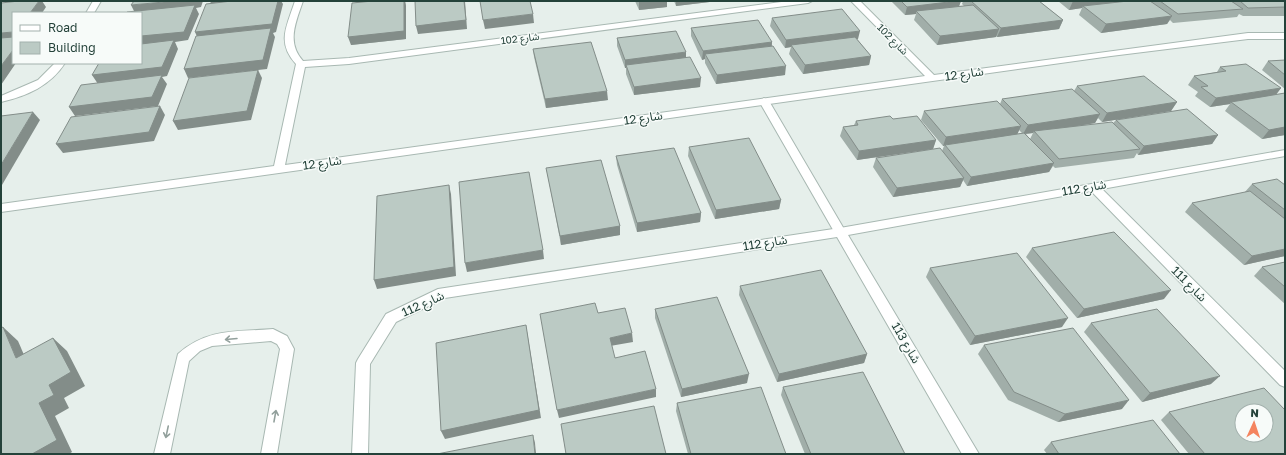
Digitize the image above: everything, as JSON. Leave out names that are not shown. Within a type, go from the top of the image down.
[{"type":"street","points":[[91,12],[97,1]]},
{"type":"street","points":[[279,169],[301,64],[290,52],[287,42],[299,1]]},
{"type":"street","name":"شارع 102","points":[[301,64],[349,61],[808,1]]},
{"type":"street","name":"شارع 102","points":[[855,1],[932,78]]},
{"type":"street","name":"شارع 12","points":[[1,208],[932,78],[1248,36],[1285,36]]},
{"type":"street","points":[[1,99],[35,88],[56,70],[59,64]]},
{"type":"street","name":"شارع 113","points":[[764,101],[971,454]]},
{"type":"street","name":"شارع 112","points":[[360,454],[363,363],[391,318],[443,293],[840,232],[1285,153]]},
{"type":"street","name":"شارع 111","points":[[1093,187],[1285,381]]},
{"type":"street","points":[[162,454],[184,358],[195,347],[210,340],[273,335],[282,340],[287,348],[269,454]]},
{"type":"building","points":[[39,1],[31,12],[12,12],[12,32],[1,33],[1,3]]},
{"type":"building","points":[[134,1],[175,1],[131,5]]},
{"type":"building","points":[[232,1],[278,1],[272,24],[195,32],[206,4]]},
{"type":"building","points":[[404,1],[404,31],[348,37],[352,3]]},
{"type":"building","points":[[415,1],[464,1],[466,20],[416,26]]},
{"type":"building","points":[[480,1],[530,1],[533,14],[483,20]]},
{"type":"building","points":[[901,1],[957,1],[907,7]]},
{"type":"building","points":[[971,1],[1039,1],[1063,20],[1001,28]]},
{"type":"building","points":[[1128,1],[1150,1],[1172,16],[1106,24],[1083,6]]},
{"type":"building","points":[[1160,1],[1231,1],[1243,9],[1178,14]]},
{"type":"building","points":[[1240,1],[1285,1],[1285,7],[1248,8]]},
{"type":"building","points":[[195,5],[184,32],[142,36],[142,12],[127,12]]},
{"type":"building","points":[[973,5],[999,29],[940,36],[916,11]]},
{"type":"building","points":[[842,9],[860,31],[786,40],[772,18]]},
{"type":"building","points":[[758,20],[772,42],[703,51],[691,28]]},
{"type":"building","points":[[271,28],[263,60],[184,69],[196,36]]},
{"type":"building","points":[[676,31],[686,52],[625,60],[617,38]]},
{"type":"building","points":[[12,37],[12,51],[1,66],[1,38]]},
{"type":"building","points":[[855,37],[871,56],[805,65],[791,45]]},
{"type":"building","points":[[174,40],[162,67],[92,75],[98,64],[142,64],[142,44]]},
{"type":"building","points":[[591,42],[607,91],[545,99],[533,49]]},
{"type":"building","points":[[773,46],[786,66],[717,75],[705,54]]},
{"type":"building","points":[[690,57],[701,78],[634,87],[626,65]]},
{"type":"building","points":[[1285,60],[1285,75],[1268,61]]},
{"type":"building","points":[[1246,64],[1281,88],[1216,98],[1201,87],[1208,86],[1194,76],[1226,71],[1220,67]]},
{"type":"building","points":[[258,70],[247,111],[173,121],[189,78]]},
{"type":"building","points":[[162,75],[152,97],[69,107],[81,85]]},
{"type":"building","points":[[1144,76],[1177,102],[1107,113],[1077,86]]},
{"type":"building","points":[[1072,89],[1100,114],[1028,125],[1002,99]]},
{"type":"building","points":[[1285,93],[1285,127],[1269,130],[1231,102]]},
{"type":"building","points":[[997,101],[1021,126],[946,137],[924,111]]},
{"type":"building","points":[[160,106],[149,132],[56,144],[71,117]]},
{"type":"building","points":[[1187,109],[1218,135],[1144,146],[1116,120]]},
{"type":"building","points":[[33,112],[1,165],[1,116]]},
{"type":"building","points":[[890,116],[893,119],[917,116],[936,140],[859,151],[843,127],[858,125],[856,121]]},
{"type":"building","points":[[1112,122],[1140,149],[1059,159],[1034,131]]},
{"type":"building","points":[[1024,133],[1054,163],[971,177],[945,145]]},
{"type":"building","points":[[749,138],[781,200],[716,210],[689,147]]},
{"type":"building","points":[[674,148],[701,213],[637,223],[616,156]]},
{"type":"building","points":[[940,148],[964,178],[897,188],[876,158]]},
{"type":"building","points":[[601,160],[620,226],[560,236],[546,168]]},
{"type":"building","points":[[529,172],[543,250],[465,263],[459,182]]},
{"type":"building","points":[[1277,179],[1285,185],[1285,210],[1252,184]]},
{"type":"building","points":[[449,185],[454,267],[374,280],[377,196]]},
{"type":"building","points":[[1250,191],[1285,219],[1285,249],[1252,256],[1192,203]]},
{"type":"building","points":[[1114,232],[1171,290],[1084,309],[1032,248]]},
{"type":"building","points":[[1017,253],[1068,318],[975,336],[930,268]]},
{"type":"building","points":[[1285,262],[1285,287],[1262,267]]},
{"type":"building","points":[[821,270],[867,354],[779,374],[740,286]]},
{"type":"building","points":[[717,297],[749,374],[682,389],[655,309]]},
{"type":"building","points":[[595,303],[598,313],[625,308],[632,333],[610,338],[615,358],[645,351],[656,389],[557,410],[540,314]]},
{"type":"building","points":[[1157,309],[1220,376],[1150,393],[1091,323]]},
{"type":"building","points":[[526,325],[539,410],[441,431],[436,343]]},
{"type":"building","points":[[3,327],[16,358],[53,338],[71,372],[49,385],[54,395],[39,403],[57,440],[32,454],[1,454],[1,328]]},
{"type":"building","points":[[1073,328],[1129,400],[1065,414],[1014,392],[984,345]]},
{"type":"building","points":[[863,372],[905,454],[811,454],[783,387]]},
{"type":"building","points":[[761,387],[786,454],[691,454],[677,403]]},
{"type":"building","points":[[1264,388],[1285,410],[1285,454],[1205,454],[1169,412]]},
{"type":"building","points":[[654,406],[666,454],[566,454],[561,424]]},
{"type":"building","points":[[1153,420],[1180,454],[1059,454],[1051,442]]},
{"type":"building","points":[[533,435],[535,454],[437,454]]}]
